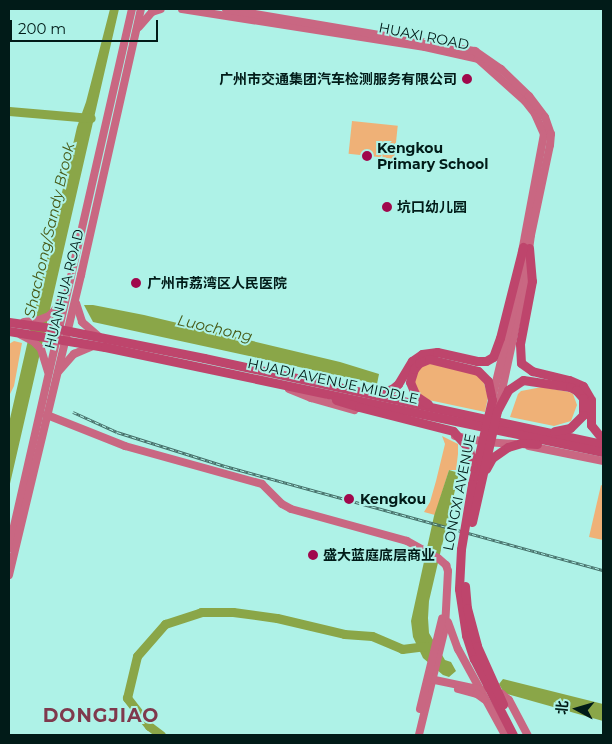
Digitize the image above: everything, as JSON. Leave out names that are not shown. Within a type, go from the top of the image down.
[{"type":"main road","points":[[439,410],[416,396],[411,387],[407,377],[414,358],[428,352],[477,361],[493,357],[526,247]]},
{"type":"main road","points":[[526,247],[532,282],[520,344],[521,363],[532,371],[569,380],[583,386],[591,400],[591,425],[603,442]]},
{"type":"main road","points":[[17,322],[46,332]]},
{"type":"main road","points":[[15,333],[46,332]]},
{"type":"main road","name":"HUADI AVENUE MIDDLE","points":[[46,332],[368,393],[439,410],[603,442]]},
{"type":"main road","name":"HUADI AVENUE MIDDLE","points":[[98,341],[268,382],[603,452]]},
{"type":"main road","points":[[368,393],[392,389],[407,377],[419,363],[429,359],[472,368],[485,376],[491,388],[492,400]]},
{"type":"main road","points":[[497,411],[508,390],[517,383],[532,380],[576,390],[584,404],[583,415],[576,425],[570,428],[545,432]]},
{"type":"main road","points":[[268,382],[453,431],[466,442],[473,458],[475,484]]},
{"type":"main road","name":"LONGXI AVENUE","points":[[492,400],[461,549],[460,603],[466,635],[474,659],[513,735]]},
{"type":"main road","name":"LONGXI AVENUE","points":[[497,411],[475,484],[466,555],[467,608],[482,659],[519,735]]},
{"type":"main road","points":[[475,484],[488,465],[503,450],[522,443],[603,456]]},
{"type":"street","name":"HUANHUA ROAD","points":[[9,575],[56,374],[62,334],[64,300],[132,9]]},
{"type":"street","name":"HUANHUA ROAD","points":[[46,375],[70,319],[75,301],[141,9]]},
{"type":"street","points":[[136,34],[146,17],[160,9]]},
{"type":"street","name":"HUAXI ROAD","points":[[182,9],[420,46],[478,59],[525,101],[535,114],[544,134],[526,247]]},
{"type":"street","name":"HUAXI ROAD","points":[[226,9],[465,49],[475,51],[492,61],[529,96],[545,117],[551,134],[549,155],[526,247]]},
{"type":"street","name":"LONGXI AVENUE","points":[[492,400],[526,280],[526,247]]},
{"type":"street","points":[[17,322],[39,320],[49,316],[64,300]]},
{"type":"street","points":[[56,374],[74,354],[98,341],[78,314],[75,301]]},
{"type":"street","name":"LONGXI AVENUE","points":[[497,411],[513,325]]},
{"type":"street","points":[[9,548],[46,375],[42,350],[33,341],[15,333]]},
{"type":"street","points":[[285,387],[326,403],[453,435],[486,442],[529,446],[603,461]]},
{"type":"street","points":[[47,415],[125,446],[262,484],[282,504],[291,509],[407,541],[422,547],[442,562],[448,572],[446,610],[419,735]]},
{"type":"street","points":[[446,610],[453,640],[505,735]]},
{"type":"street","points":[[431,676],[502,694],[512,705],[528,735]]},
{"type":"street","points":[[431,676],[477,694],[486,700],[498,698],[512,705]]},
{"type":"street","points":[[414,735],[431,676]]},
{"type":"shaded area","points":[[110,9],[119,9],[9,488],[9,423],[77,127],[86,102]]},
{"type":"shaded area","points":[[352,121],[398,126],[394,159],[349,154]]},
{"type":"shaded area","points":[[84,305],[144,315],[340,362],[379,374],[377,384],[93,322]]},
{"type":"shaded area","points":[[14,341],[22,343],[14,386],[9,396],[9,344]]},
{"type":"shaded area","points":[[426,363],[471,371],[483,380],[488,397],[485,412],[424,399],[415,388],[414,380],[416,373]]},
{"type":"shaded area","points":[[542,387],[573,394],[577,405],[571,421],[554,426],[510,417],[518,394],[521,391]]},
{"type":"shaded area","points":[[442,436],[458,444],[458,454],[456,470],[449,470],[435,515],[424,512],[430,502],[445,444]]},
{"type":"shaded area","points":[[449,470],[459,473],[429,601],[428,618],[429,633],[445,660],[451,662],[456,671],[449,677],[443,675],[423,658],[413,637],[411,621],[434,516]]},
{"type":"shaded area","points":[[601,485],[603,486],[603,540],[589,537]]},
{"type":"shaded area","points":[[503,679],[603,704],[603,721],[504,693],[499,684]]},
{"type":"waterway","points":[[9,111],[91,118]]},
{"type":"waterway","points":[[161,735],[149,726],[127,698],[137,656],[165,624],[201,612],[233,612],[277,618],[344,634],[372,636],[402,649],[426,646]]},
{"type":"railway","points":[[73,412],[117,432],[225,466],[603,570]]},
{"type":"place","name":"广州市交通集团汽车检测服务有限公司","points":[[467,79]]},
{"type":"place","name":"Kengkou Primary School","points":[[367,156]]},
{"type":"place","name":"坑口幼儿园","points":[[387,207]]},
{"type":"place","name":"广州市荔湾区人民医院","points":[[136,283]]},
{"type":"place","name":"Kengkou","points":[[349,499]]},
{"type":"place","name":"盛大蓝庭底层商业","points":[[313,555]]},
{"type":"district","name":"DONGJIAO","points":[[101,716]]},
{"type":"water label","name":"Shachong/Sandy Brook","points":[[49,230]]},
{"type":"water label","name":"Luochong","points":[[215,328]]}]
